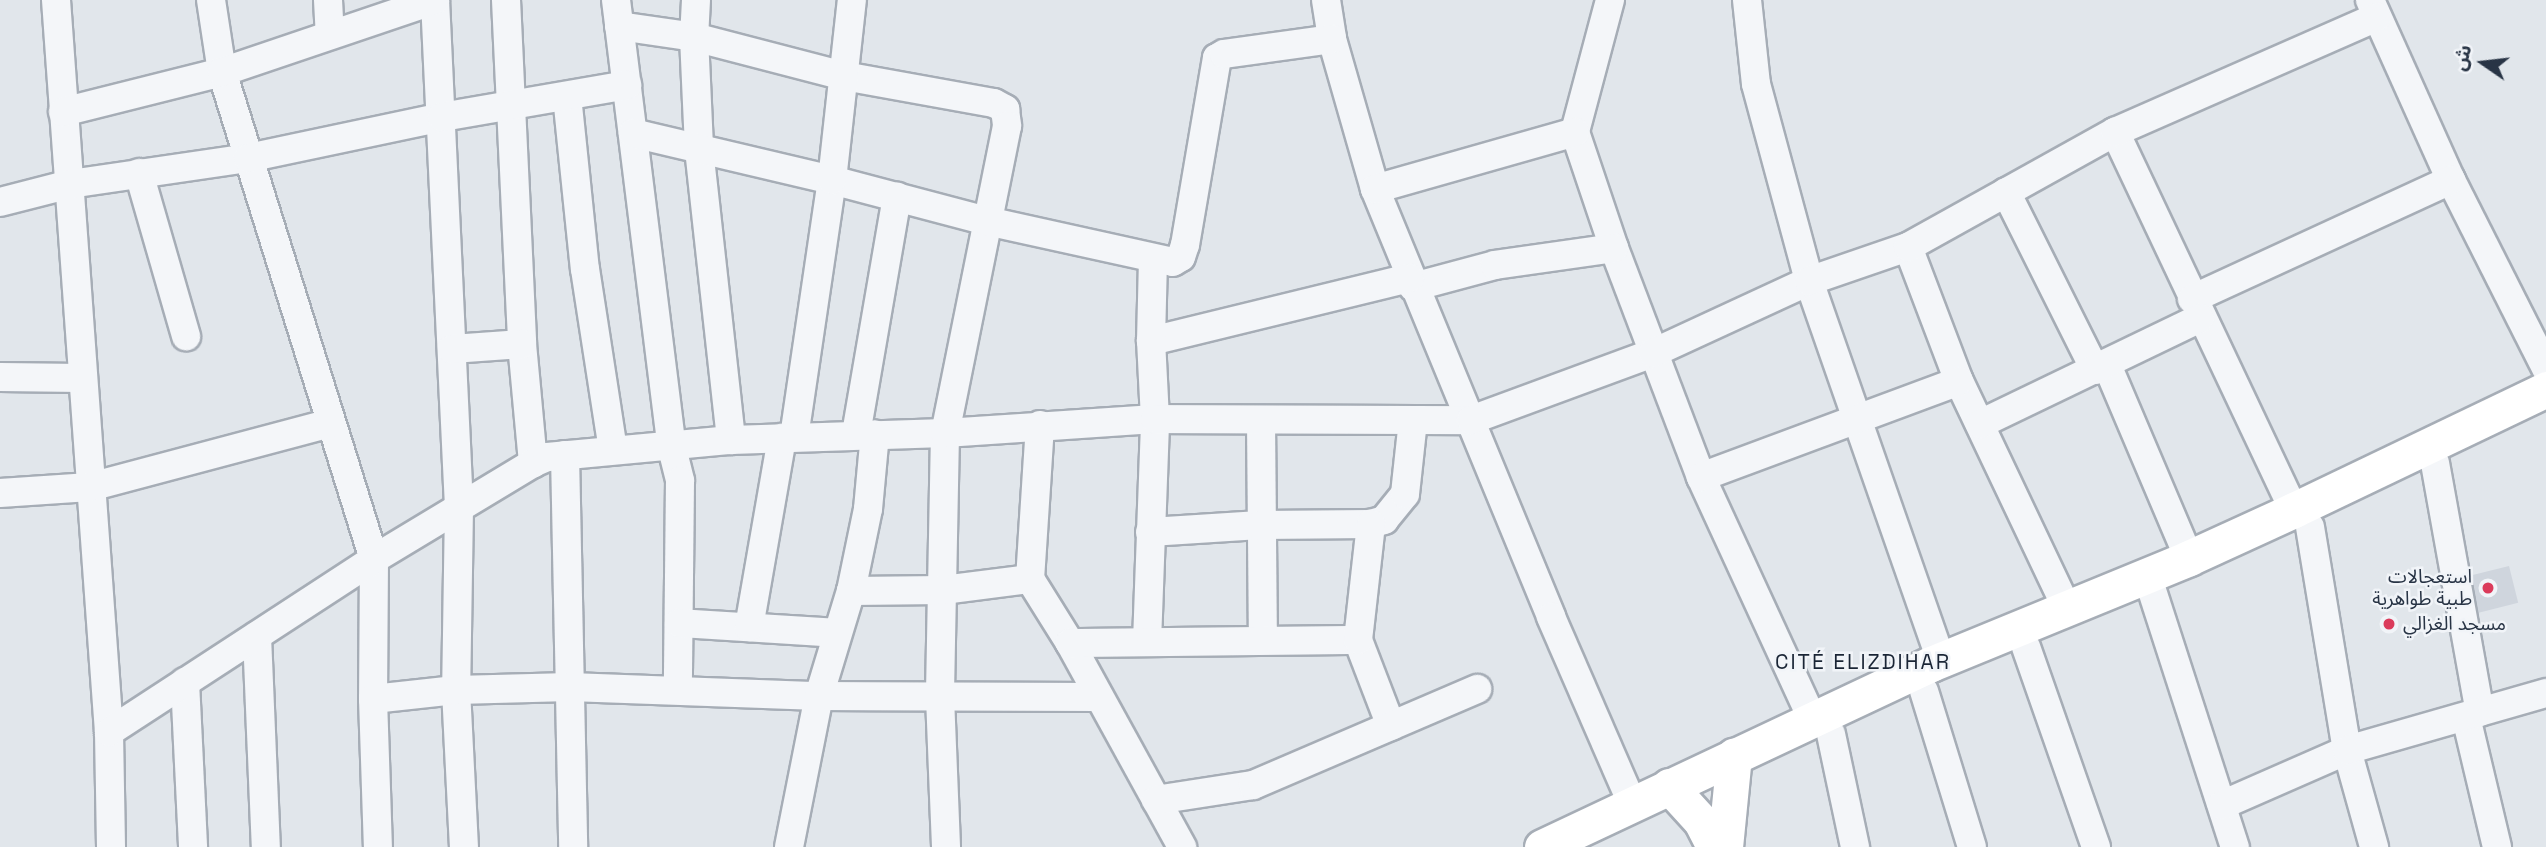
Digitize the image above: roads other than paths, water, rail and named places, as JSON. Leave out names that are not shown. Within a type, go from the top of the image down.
[{"type":"main road","points":[[1591,847],[1677,793],[1821,726],[1941,660],[2067,608],[2151,586],[2189,558],[2302,519],[2546,389]]},
{"type":"main road","points":[[1821,726],[1924,691],[2026,648],[2151,586],[2435,463],[2546,411]]},
{"type":"main road","points":[[1725,847],[1734,767]]},
{"type":"main road","points":[[1542,847],[1632,803],[1677,793]]},
{"type":"main road","points":[[1677,793],[1701,821],[1714,847]]},
{"type":"street","points":[[57,0],[109,732],[111,847]]},
{"type":"street","points":[[211,0],[222,72],[374,559],[373,699],[378,847]]},
{"type":"street","points":[[328,0],[330,33]]},
{"type":"street","points":[[63,111],[222,72],[330,33],[435,0],[459,507],[456,690],[464,847]]},
{"type":"street","points":[[506,0],[522,344],[533,463]]},
{"type":"street","points":[[696,0],[694,37],[699,149],[731,440]]},
{"type":"street","points":[[750,627],[788,437],[832,180],[852,0]]},
{"type":"street","points":[[1326,0],[1332,38],[1375,189],[1411,283],[1632,803]]},
{"type":"street","points":[[1610,0],[1574,132],[1614,248],[1701,477],[1821,726],[1856,847]]},
{"type":"street","points":[[1747,0],[1756,83],[1809,281],[1941,660]]},
{"type":"street","points":[[109,732],[374,559],[533,463],[565,454],[671,444],[788,437],[945,433],[1155,419],[1471,420],[1653,353],[1809,281],[1908,247],[2115,132],[2374,9],[2451,180],[2546,368]]},
{"type":"street","points":[[678,689],[682,514],[680,481],[671,444],[617,13],[694,37],[844,76],[995,103],[1005,109],[1007,126],[945,433],[940,697],[946,847]]},
{"type":"street","points":[[633,133],[832,180],[987,221],[1173,262],[1184,253],[1217,58],[1224,54],[1332,38]]},
{"type":"street","points":[[0,202],[70,184],[248,158],[442,117],[627,85]]},
{"type":"street","points":[[567,96],[585,269],[613,450]]},
{"type":"street","points":[[1375,189],[1574,132]]},
{"type":"street","points":[[2115,132],[2196,308],[2302,519],[2347,750],[2374,847]]},
{"type":"street","points":[[139,173],[186,336]]},
{"type":"street","points":[[1980,424],[2101,368],[2196,308],[2451,180]]},
{"type":"street","points":[[2006,192],[2101,368],[2189,558]]},
{"type":"street","points":[[796,847],[789,847],[819,696],[836,633],[851,592],[868,509],[865,434],[897,197]]},
{"type":"street","points":[[1908,247],[1959,381],[2067,608]]},
{"type":"street","points":[[1151,341],[1495,265],[1614,248]]},
{"type":"street","points":[[1147,642],[1155,419],[1151,341],[1153,259]]},
{"type":"street","points":[[452,349],[522,344]]},
{"type":"street","points":[[0,377],[82,378]]},
{"type":"street","points":[[1701,477],[1959,381]]},
{"type":"street","points":[[1261,420],[1263,640]]},
{"type":"street","points":[[1150,532],[1260,525],[1371,524],[1391,514],[1405,494],[1413,420]]},
{"type":"street","points":[[0,493],[90,487],[331,423]]},
{"type":"street","points":[[1040,425],[1030,579],[1070,643],[1182,847]]},
{"type":"street","points":[[565,454],[573,847]]},
{"type":"street","points":[[2435,463],[2473,715],[2497,847]]},
{"type":"street","points":[[1371,524],[1359,639],[1391,726]]},
{"type":"street","points":[[851,592],[943,590],[1030,579]]},
{"type":"street","points":[[2151,586],[2235,847]]},
{"type":"street","points":[[679,623],[836,633]]},
{"type":"street","points":[[257,636],[265,847]]},
{"type":"street","points":[[1070,643],[1359,639]]},
{"type":"street","points":[[2026,648],[2096,847]]},
{"type":"street","points":[[185,682],[193,847]]},
{"type":"street","points":[[373,699],[456,690],[570,687],[819,696],[1099,697]]},
{"type":"street","points":[[1156,800],[1253,785],[1477,689]]},
{"type":"street","points":[[1924,691],[1972,847]]},
{"type":"street","points":[[2222,805],[2347,750],[2546,694]]},
{"type":"place","name":"استعجالات طبية طواهرية","points":[[2488,588]]},
{"type":"place","name":"مسجد الغزالي","points":[[2389,624]]},
{"type":"district","name":"CITÉ ELIZDIHAR","points":[[1863,662]]}]
